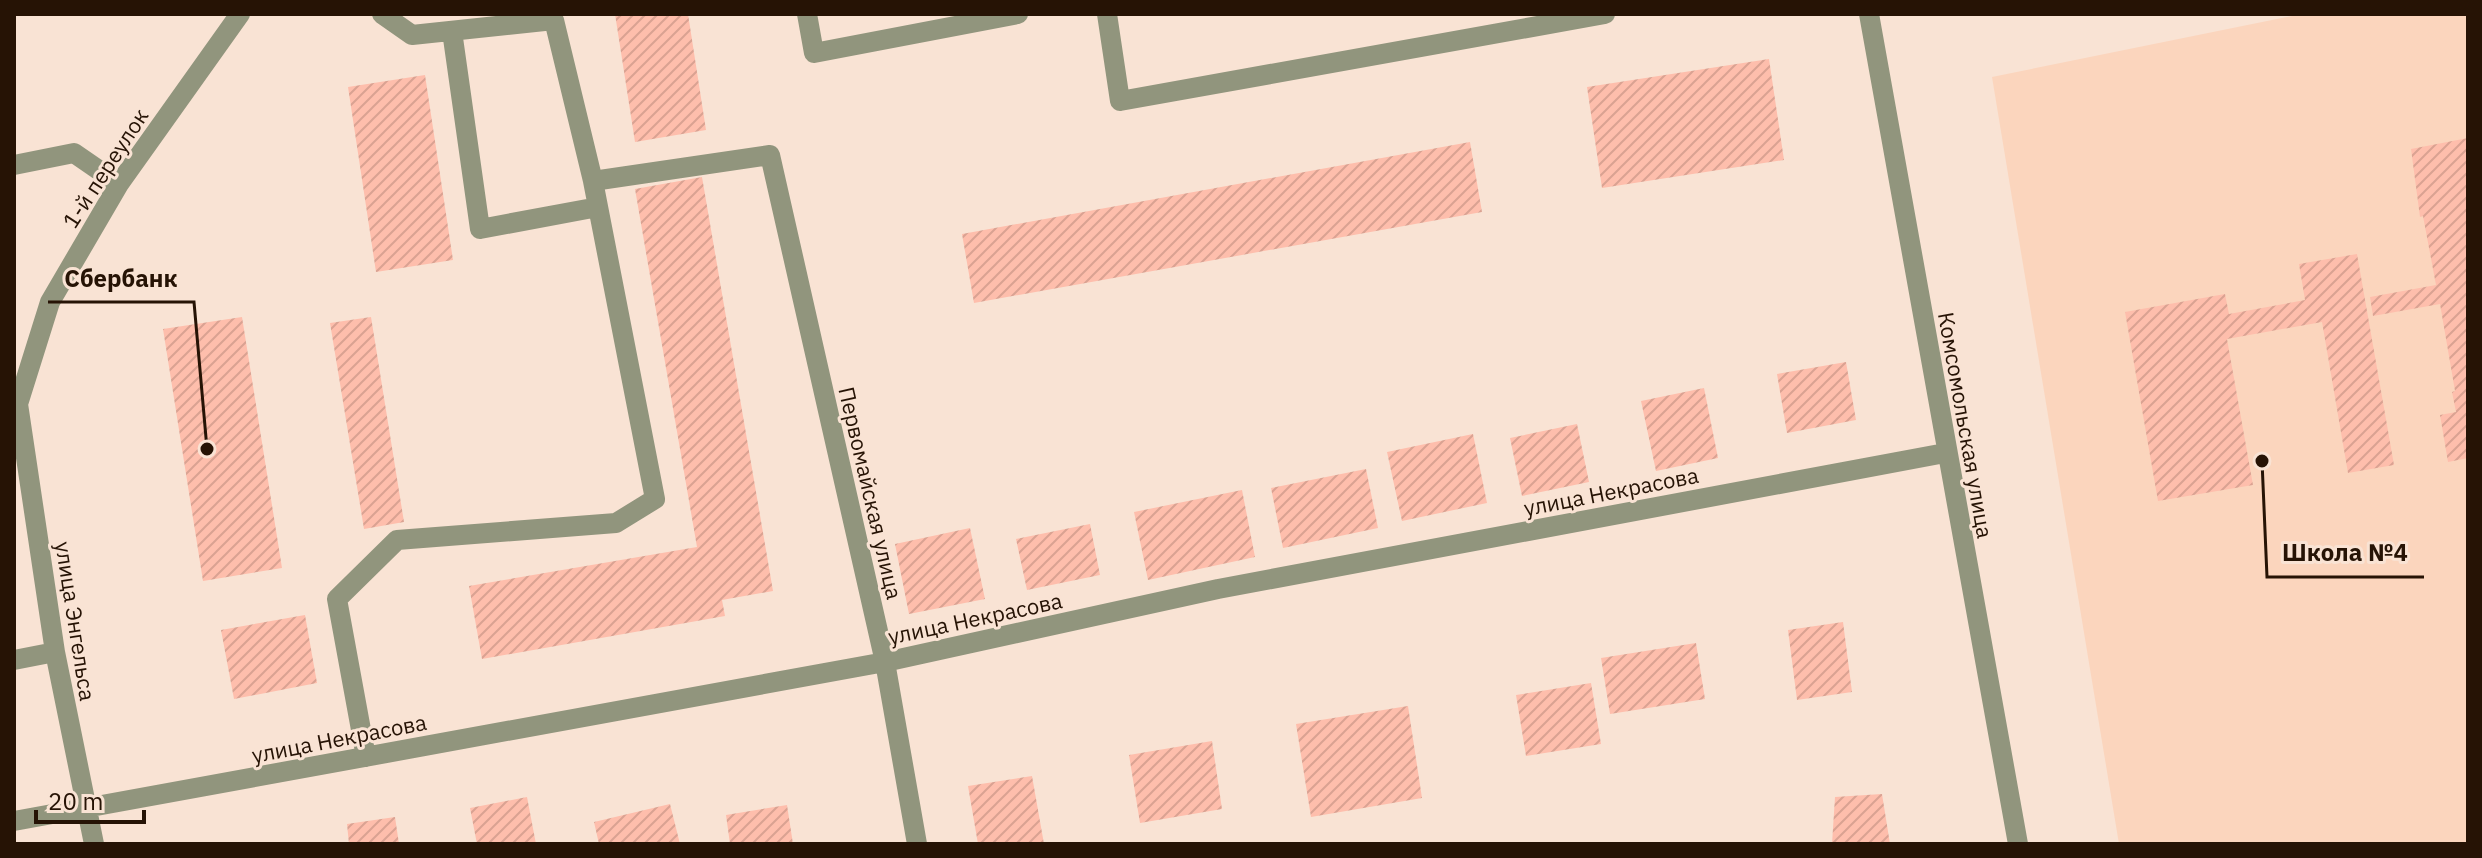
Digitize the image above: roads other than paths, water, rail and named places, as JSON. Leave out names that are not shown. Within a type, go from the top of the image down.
[{"type":"street","name":"1-й переулок","points":[[16,401],[50,302],[119,184],[240,14]]},
{"type":"street","points":[[366,757],[337,599],[397,540],[616,523],[655,499],[593,181],[554,20],[412,35],[382,14]]},
{"type":"street","points":[[807,14],[814,53],[1018,14]]},
{"type":"street","points":[[1107,14],[1120,101],[1605,14]]},
{"type":"street","name":"Комсомольская улица","points":[[1869,14],[1945,453],[2018,844]]},
{"type":"street","points":[[452,31],[480,229],[598,207]]},
{"type":"street","points":[[14,165],[74,153],[119,184]]},
{"type":"street","name":"Первомайская улица","points":[[593,181],[770,155],[885,662],[917,844]]},
{"type":"street","name":"улица Энгельса","points":[[16,401],[55,652],[94,844]]},
{"type":"street","name":"улица Некрасова","points":[[14,821],[885,662],[1218,589],[1945,453]]},
{"type":"street","points":[[14,660],[55,652]]},
{"type":"place","name":"Сбербанк","points":[[207,449]]},
{"type":"place","name":"Школа №4","points":[[2262,461]]}]
